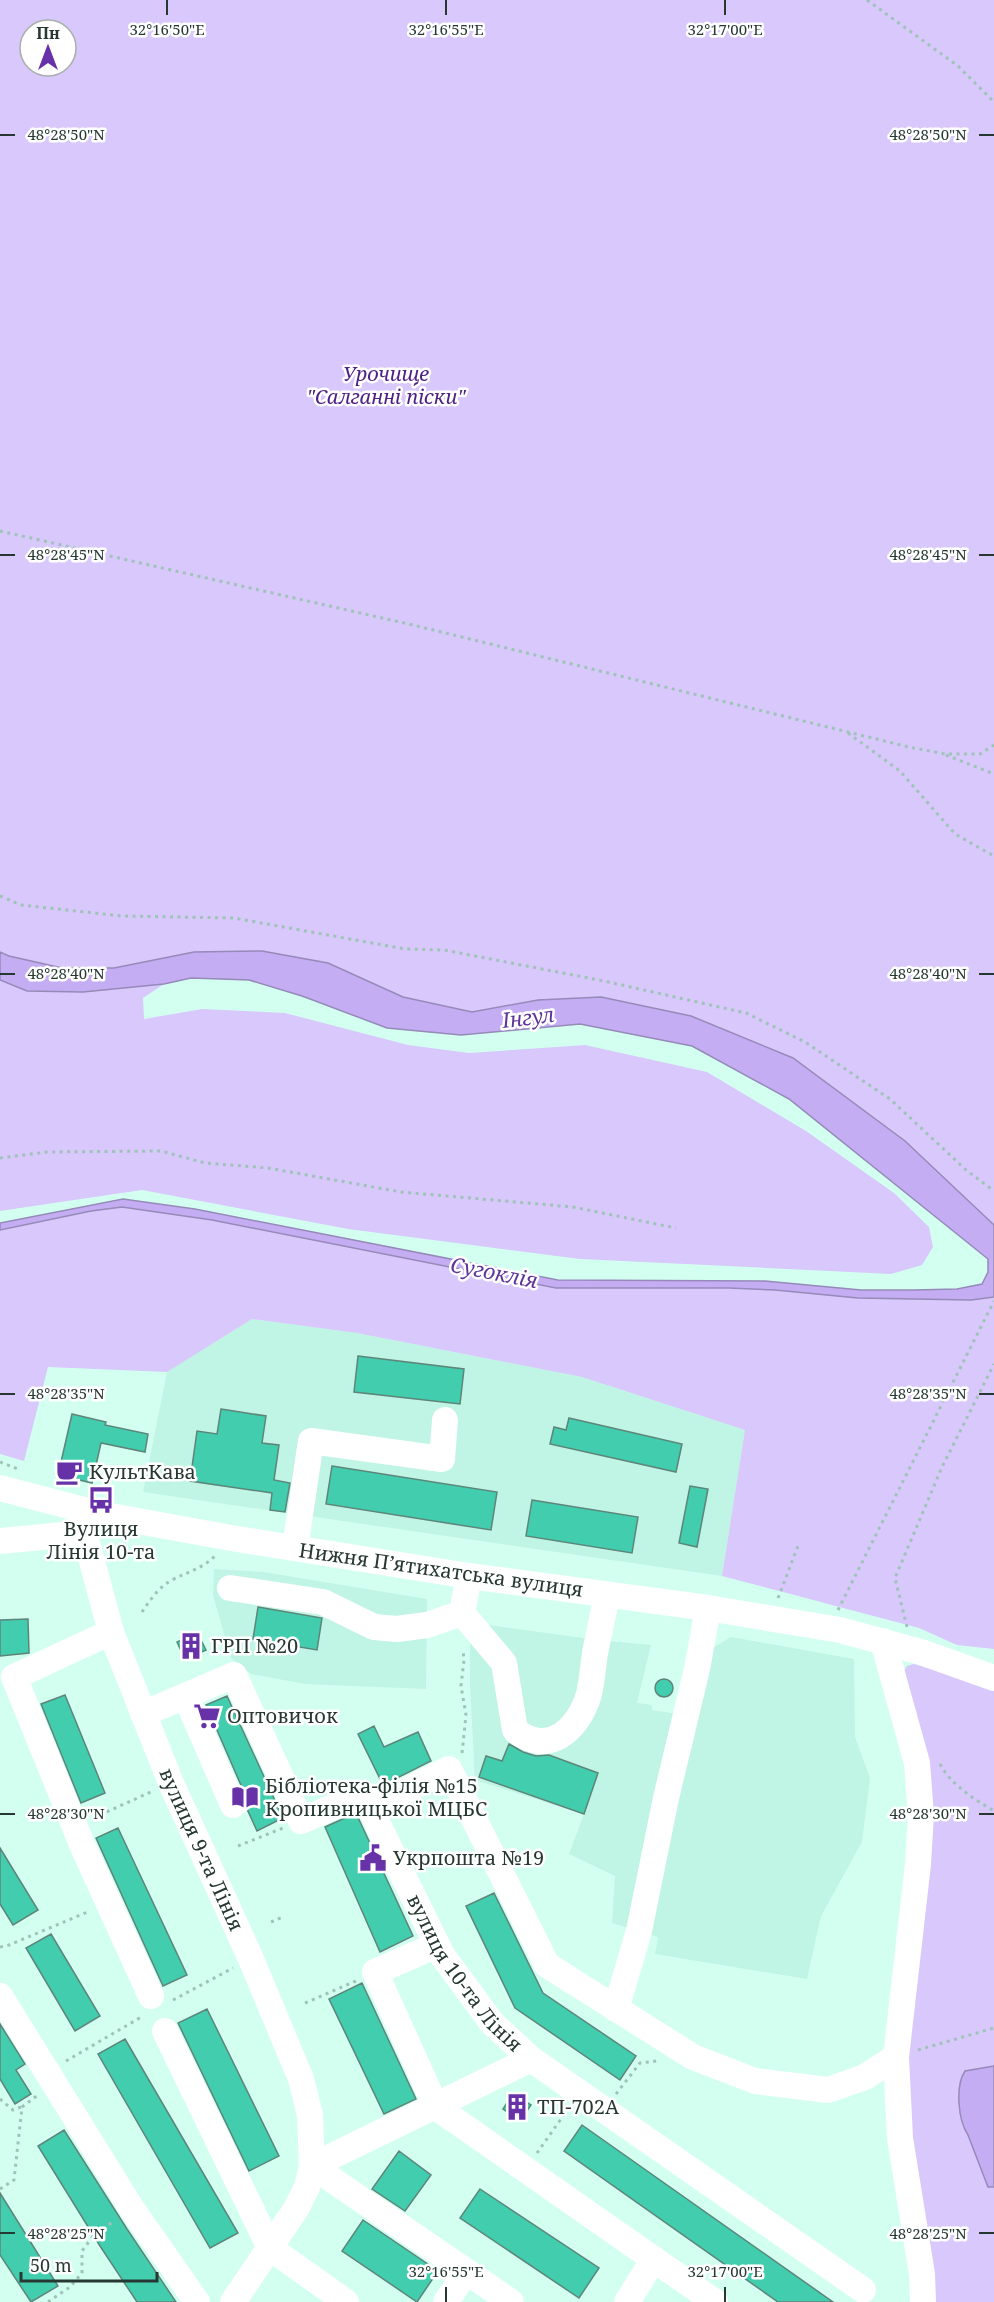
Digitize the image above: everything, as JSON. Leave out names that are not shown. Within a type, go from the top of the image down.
[{"type":"street","points":[[295,1548],[311,1441],[442,1459],[445,1420]]},
{"type":"street","name":"Нижня Пʼятихатська вулиця","points":[[0,1488],[82,1521],[231,1538],[469,1576],[708,1608],[840,1630],[921,1652],[994,1678]]},
{"type":"street","points":[[0,1540],[82,1521]]},
{"type":"street","name":"вулиця 9-та Лінія","points":[[82,1521],[111,1632],[143,1714],[301,2079],[310,2115],[312,2166]]},
{"type":"street","points":[[462,1613],[469,1576]]},
{"type":"street","points":[[230,1588],[323,1602],[374,1627],[397,1629],[427,1625],[462,1613]]},
{"type":"street","points":[[462,1613],[504,1664],[515,1730],[525,1738],[541,1743],[554,1739],[576,1723],[589,1695],[607,1594]]},
{"type":"street","points":[[616,2009],[639,1931],[666,1798],[697,1670],[708,1608]]},
{"type":"street","points":[[111,1632],[14,1677],[75,1826],[270,2248],[346,2302]]},
{"type":"street","points":[[883,1641],[917,1763],[921,1815],[918,1864],[896,2057],[900,2138],[922,2274],[923,2302]]},
{"type":"street","points":[[0,1671],[29,1670]]},
{"type":"street","points":[[143,1714],[234,1675],[301,1821],[363,1794],[370,1808],[449,1769],[547,1965],[693,2056],[755,2081],[828,2090],[865,2077],[896,2057]]},
{"type":"street","points":[[186,1697],[233,1805]]},
{"type":"street","name":"вулиця 10-та Лінія","points":[[370,1808],[442,1955],[492,2023],[531,2059],[863,2290]]},
{"type":"street","points":[[437,1945],[375,1972],[436,2107],[715,2302]]},
{"type":"street","points":[[0,1996],[132,2209],[198,2302]]},
{"type":"street","name":"вулиця 10-та Лінія","points":[[312,2166],[531,2059]]},
{"type":"street","points":[[233,2302],[296,2209],[307,2187],[312,2166],[511,2302]]},
{"type":"street","points":[[627,2302],[654,2259]]},
{"type":"street","points":[[446,2302],[466,2272]]},
{"type":"path","points":[[867,0],[958,66],[994,102]]},
{"type":"path","points":[[0,531],[413,626],[845,732],[945,754],[994,774]]},
{"type":"path","points":[[845,732],[900,771],[955,834],[994,856]]},
{"type":"path","points":[[945,754],[980,754],[994,745]]},
{"type":"path","points":[[0,896],[21,905],[122,916],[234,918],[405,949],[444,950],[604,981],[746,1013],[805,1042],[890,1099],[966,1170],[994,1191]]},
{"type":"path","points":[[0,1158],[47,1152],[161,1151],[205,1163],[268,1168],[400,1192],[573,1208],[676,1228]]},
{"type":"path","points":[[836,1614],[994,1301]]},
{"type":"path","points":[[921,1652],[909,1632],[895,1578],[942,1467],[994,1364]]},
{"type":"path","points":[[142,1612],[155,1594],[171,1580],[197,1570],[214,1558],[231,1538]]},
{"type":"path","points":[[776,1602],[798,1546]]},
{"type":"path","points":[[449,1769],[461,1754],[466,1715],[461,1686],[463,1649]]},
{"type":"path","points":[[935,1755],[945,1774],[961,1789],[994,1811]]},
{"type":"path","points":[[75,1826],[171,1783]]},
{"type":"path","points":[[238,1846],[301,1821]]},
{"type":"path","points":[[0,1947],[85,1913]]},
{"type":"path","points":[[271,1922],[283,1917]]},
{"type":"path","points":[[77,2054],[251,1959]]},
{"type":"path","points":[[305,2003],[375,1972]]},
{"type":"path","points":[[896,2057],[994,2028]]},
{"type":"path","points":[[604,2109],[640,2063],[693,2056]]},
{"type":"path","points":[[0,2099],[13,2110],[22,2107],[54,2084]]},
{"type":"path","points":[[526,2169],[579,2093]]},
{"type":"path","points":[[0,2189],[14,2180],[22,2107]]},
{"type":"path","points":[[48,2302],[70,2287],[82,2273],[82,2251],[94,2235],[132,2209]]},
{"type":"shaded area","points":[[252,1319],[357,1333],[582,1377],[745,1430],[722,1576],[143,1492],[167,1372]]},
{"type":"shaded area","points":[[214,1569],[263,1572],[427,1599],[426,1689],[305,1684],[251,1674],[231,1658],[213,1595]]},
{"type":"shaded area","points":[[481,1624],[651,1645],[637,1703],[652,1705],[652,1710],[677,1714],[708,1651],[731,1637],[854,1659],[855,1737],[870,1778],[862,1842],[821,1916],[807,1979],[655,1954],[658,1937],[612,1923],[615,1876],[569,1854],[584,1814],[475,1780],[470,1637]]},
{"type":"green space","name":"Урочище \"Салганні піски\"","points":[[0,0],[994,0],[994,1225],[905,1141],[793,1058],[538,1000],[472,1012],[403,997],[328,963],[194,952],[114,968],[62,968],[0,952]]},
{"type":"green space","points":[[0,980],[27,991],[83,992],[164,984],[143,998],[144,1019],[202,1009],[285,1013],[408,1045],[469,1053],[585,1045],[707,1072],[806,1131],[894,1193],[929,1227],[933,1247],[922,1265],[891,1274],[580,1259],[348,1229],[142,1190],[0,1211]]},
{"type":"green space","points":[[122,1207],[212,1220],[556,1288],[729,1288],[858,1298],[971,1300],[994,1297],[994,1649],[957,1645],[919,1628],[722,1576],[745,1430],[582,1377],[357,1333],[252,1319],[167,1372],[48,1367],[24,1461],[0,1454],[0,1230],[91,1211]]},
{"type":"green space","points":[[914,1664],[994,1687],[994,2302],[934,2302],[906,2117],[903,2058],[916,1974],[903,1672],[907,1666]]},
{"type":"water","points":[[262,951],[328,963],[403,997],[472,1012],[538,1000],[601,997],[691,1016],[793,1058],[905,1141],[994,1225],[994,1297],[971,1300],[858,1298],[729,1288],[556,1288],[212,1220],[122,1207],[91,1211],[0,1230],[0,1223],[123,1199],[195,1209],[558,1280],[765,1281],[861,1290],[914,1290],[957,1289],[982,1284],[988,1272],[988,1259],[789,1099],[692,1046],[580,1024],[461,1035],[387,1028],[302,996],[249,980],[191,978],[164,984],[83,992],[27,991],[0,980],[0,952],[62,968],[114,968],[194,952]]},
{"type":"water","points":[[994,2066],[994,2187],[988,2187],[962,2121],[959,2094],[965,2071]]},
{"type":"building","points":[[358,1356],[464,1369],[460,1404],[354,1392]]},
{"type":"building","points":[[221,1409],[266,1416],[262,1443],[279,1445],[274,1480],[290,1483],[285,1512],[270,1510],[272,1493],[190,1481],[197,1431],[217,1434]]},
{"type":"building","points":[[72,1414],[106,1422],[105,1425],[148,1434],[145,1452],[101,1443],[92,1483],[58,1475]]},
{"type":"building","points":[[569,1418],[682,1444],[676,1472],[550,1444],[554,1427],[566,1430]]},
{"type":"building","points":[[332,1466],[497,1492],[491,1530],[326,1504]]},
{"type":"building","points":[[690,1486],[708,1489],[697,1547],[679,1543]]},
{"type":"building","points":[[532,1500],[638,1517],[632,1553],[526,1536]]},
{"type":"building","points":[[258,1607],[322,1618],[317,1650],[253,1639]]},
{"type":"building","points":[[28,1619],[29,1653],[0,1656],[0,1620]]},
{"type":"building","name":"ГРП №20","points":[[197,1632],[206,1650],[185,1659],[177,1642]]},
{"type":"building","points":[[664,1679],[670,1682],[673,1688],[670,1694],[664,1697],[658,1694],[655,1688],[658,1682]]},
{"type":"building","points":[[65,1695],[105,1793],[81,1803],[41,1704]]},
{"type":"building","points":[[227,1696],[283,1818],[257,1831],[247,1809],[247,1799],[206,1705]]},
{"type":"building","points":[[374,1726],[384,1747],[418,1732],[431,1761],[383,1785],[358,1734]]},
{"type":"building","points":[[509,1744],[523,1752],[536,1756],[549,1755],[598,1773],[584,1814],[479,1777],[486,1756],[502,1761]]},
{"type":"building","points":[[356,1813],[413,1936],[380,1952],[325,1827]]},
{"type":"building","points":[[118,1828],[187,1975],[163,1986],[96,1838]]},
{"type":"building","points":[[0,1848],[38,1910],[13,1925],[0,1904]]},
{"type":"building","points":[[494,1893],[543,1993],[636,2056],[620,2080],[515,2008],[466,1906]]},
{"type":"building","points":[[51,1934],[100,2016],[75,2031],[26,1948]]},
{"type":"building","points":[[362,1983],[416,2099],[384,2114],[329,1999]]},
{"type":"building","points":[[207,2009],[279,2156],[249,2171],[178,2023]]},
{"type":"building","points":[[0,2024],[25,2064],[16,2070],[31,2094],[15,2104],[0,2079]]},
{"type":"building","points":[[125,2039],[238,2233],[210,2248],[98,2054]]},
{"type":"building","name":"ТП-702А","points":[[513,2093],[531,2105],[520,2121],[503,2109]]},
{"type":"building","points":[[582,2125],[833,2302],[778,2302],[564,2151]]},
{"type":"building","points":[[64,2130],[176,2302],[137,2302],[100,2246],[38,2146]]},
{"type":"building","points":[[399,2151],[431,2175],[405,2211],[372,2189]]},
{"type":"building","points":[[480,2189],[599,2268],[579,2298],[460,2218]]},
{"type":"building","points":[[0,2193],[58,2286],[31,2302],[0,2255]]},
{"type":"building","points":[[363,2220],[438,2271],[417,2302],[342,2251]]},
{"type":"place","name":"КультКава","points":[[69,1472]]},
{"type":"place","name":"Вулиця Лінія 10-та","points":[[101,1500]]},
{"type":"place","name":"ГРП №20","points":[[191,1646]]},
{"type":"place","name":"Оптовичок","points":[[207,1716]]},
{"type":"place","name":"Бібліотека-філія №15 Кропивницької МЦБС","points":[[245,1797]]},
{"type":"place","name":"Укрпошта №19","points":[[373,1858]]},
{"type":"place","name":"ТП-702А","points":[[517,2107]]},
{"type":"water label","name":"Інгул","points":[[528,1018]]},
{"type":"water label","name":"Сугоклія","points":[[494,1273]]}]
